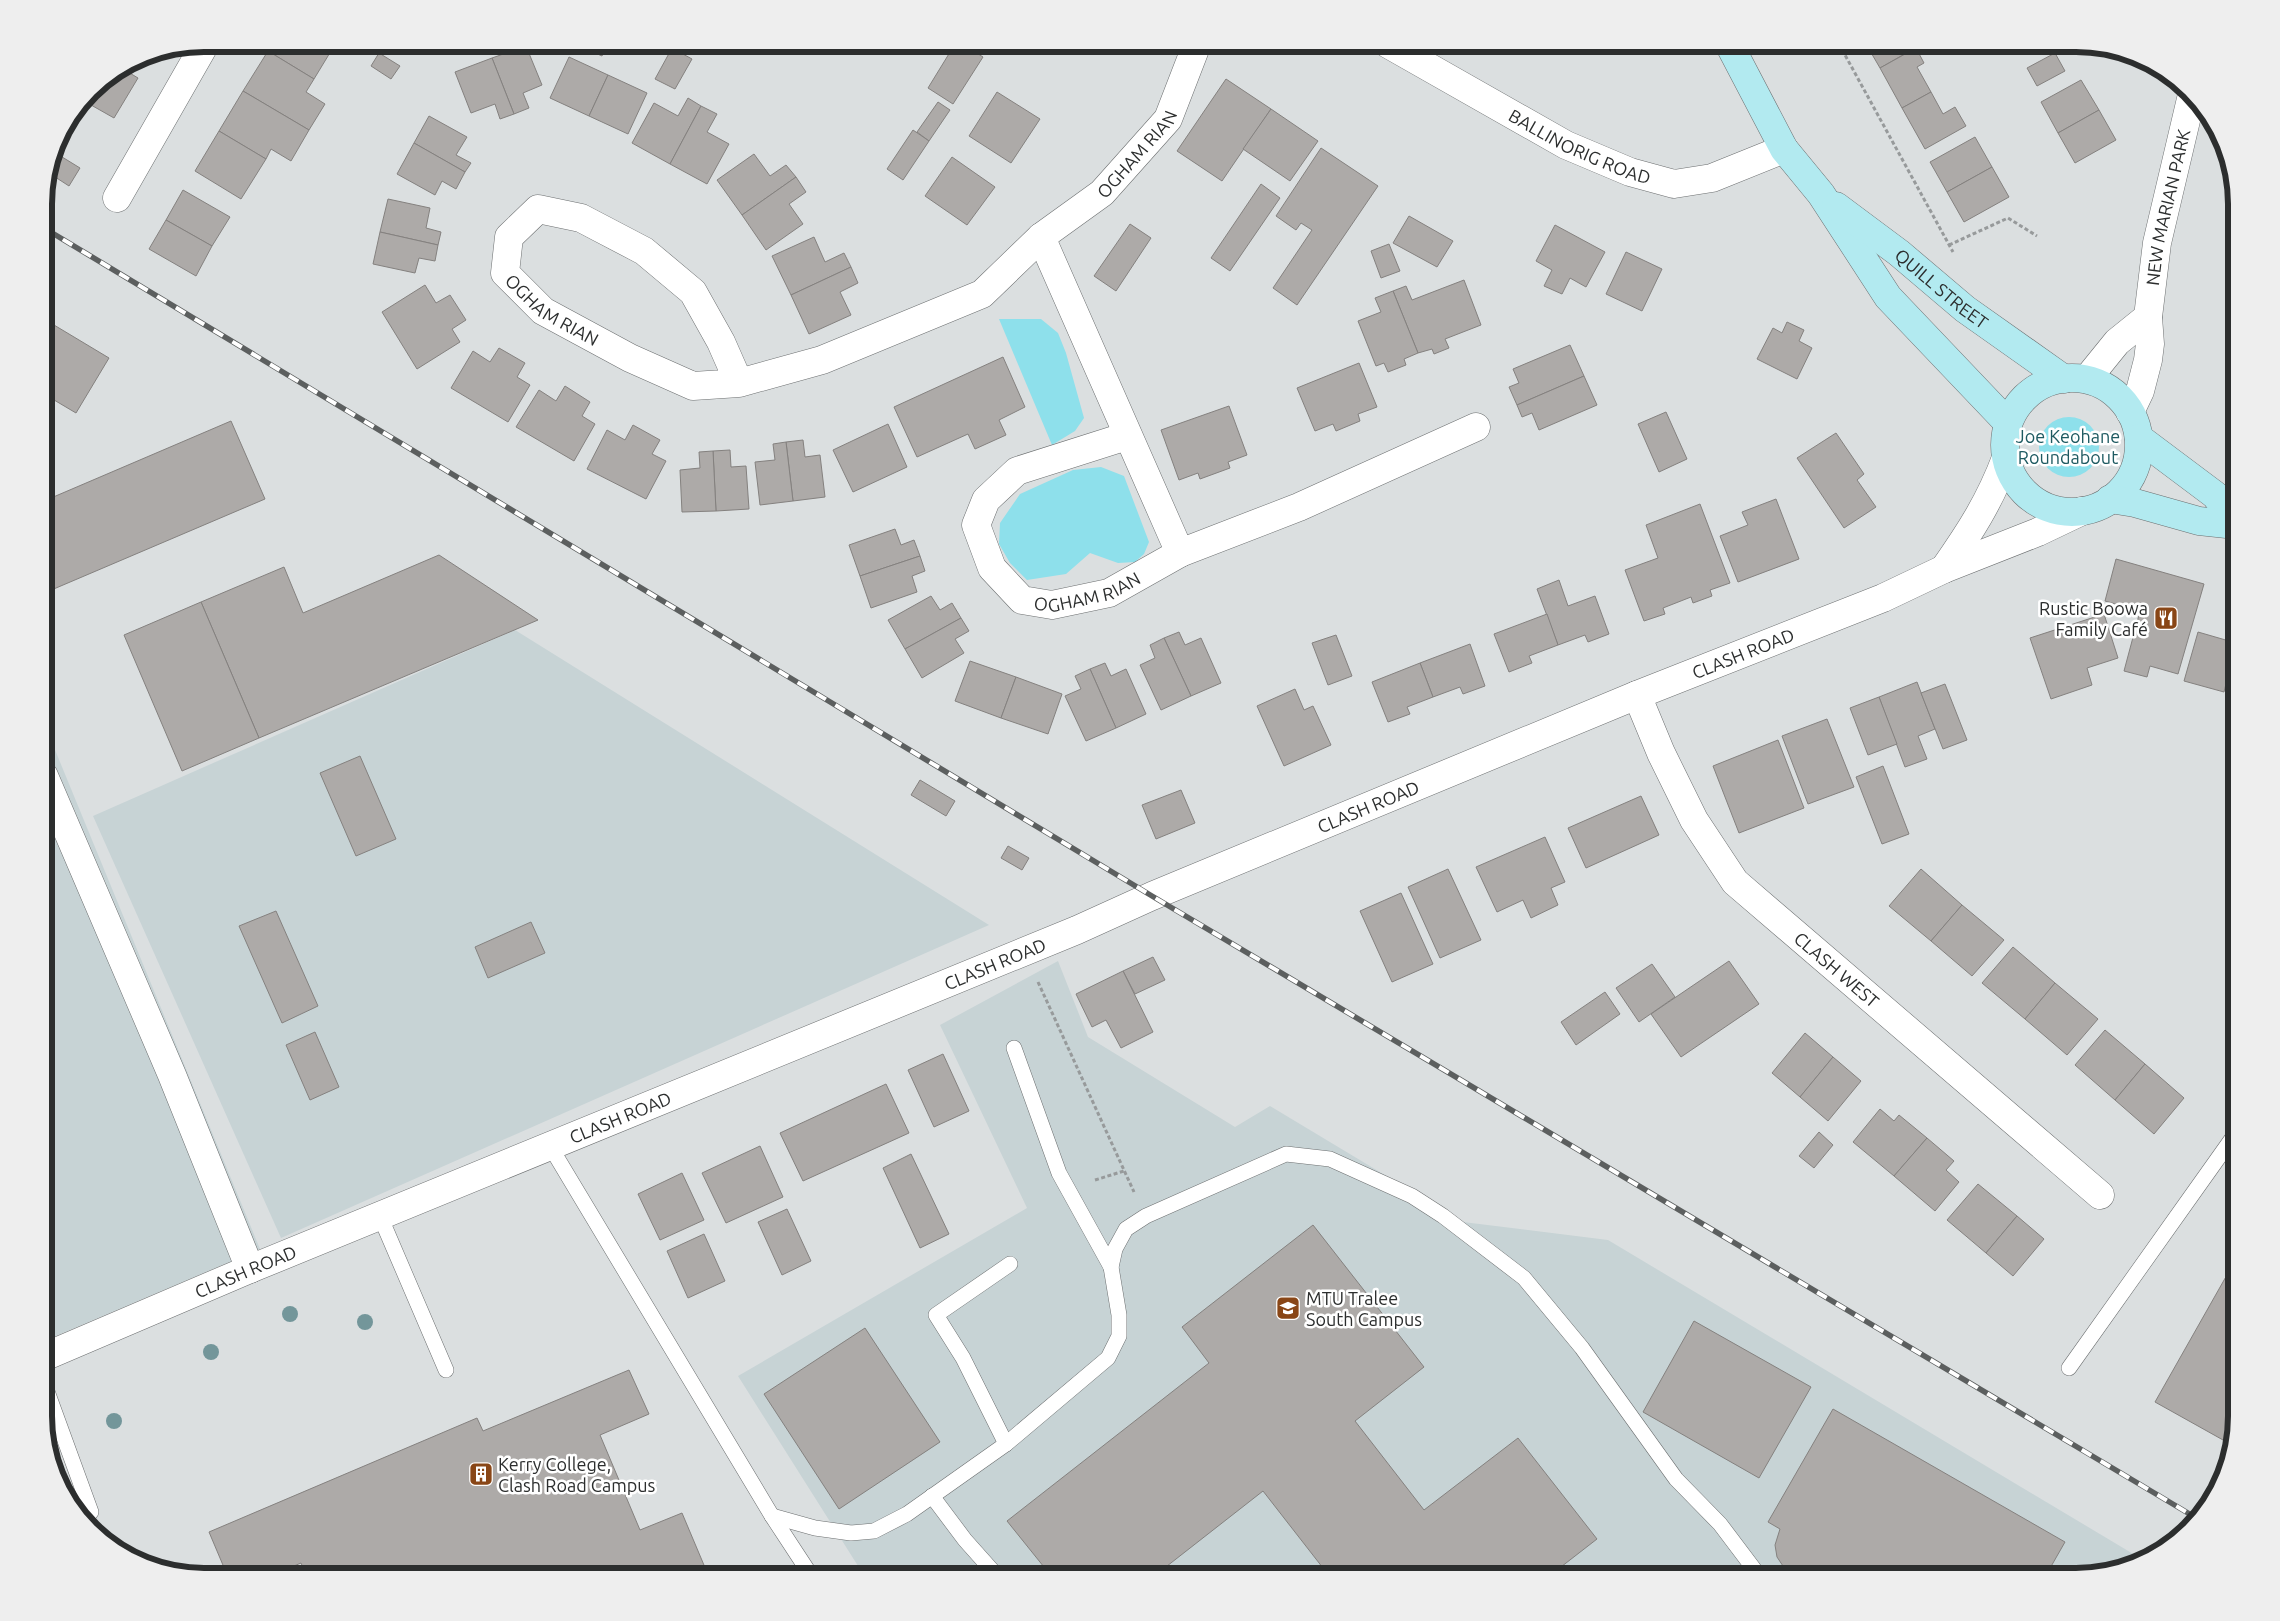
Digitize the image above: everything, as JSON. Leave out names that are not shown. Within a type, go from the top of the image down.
[{"type":"main road","name":"QUILL STREET","points":[[1734,53],[1784,149],[1821,194],[1888,297],[2008,423]]},
{"type":"main road","name":"QUILL STREET","points":[[1821,194],[1899,253],[1965,309],[2076,379]]},
{"type":"main road","points":[[2076,379],[2112,391],[2130,412],[2139,438],[2138,452],[2130,477],[2110,499],[2082,511],[2056,509],[2029,497],[2012,474],[2006,458],[2005,436],[2008,423],[2022,400],[2032,390],[2045,383],[2076,379]]},
{"type":"main road","points":[[2139,438],[2215,495],[2228,512]]},
{"type":"main road","points":[[2110,499],[2154,508],[2199,521],[2228,523]]},
{"type":"street","points":[[116,198],[200,53]]},
{"type":"street","name":"OGHAM RIAN","points":[[739,383],[721,342],[693,292],[644,251],[581,218],[538,209],[509,237],[505,273],[543,311],[630,358],[693,386],[739,383],[822,360],[982,294],[1041,237],[1102,193],[1168,119],[1194,53]]},
{"type":"street","name":"BALLINORIG ROAD","points":[[1404,53],[1566,145],[1630,172],[1674,184],[1712,178],[1784,149]]},
{"type":"street","name":"NEW MARIAN PARK","points":[[2130,412],[2140,392],[2148,360],[2150,344],[2148,317],[2157,243],[2190,105]]},
{"type":"street","points":[[1041,237],[1180,554]]},
{"type":"street","points":[[2076,379],[2148,317]]},
{"type":"street","name":"OGHAM RIAN","points":[[1127,436],[1017,471],[986,500],[976,525],[992,568],[1022,600],[1052,605],[1109,593],[1180,554],[1298,507],[1476,427]]},
{"type":"street","points":[[1944,569],[1975,524],[1993,493],[2006,458]]},
{"type":"street","name":"CLASH ROAD","points":[[53,1353],[380,1216],[1025,951],[1152,896],[1637,695],[1883,598],[1944,569],[2038,532],[2082,511]]},
{"type":"street","name":"CLASH WEST","points":[[1637,695],[1661,753],[1694,820],[1735,882],[2100,1195]]},
{"type":"street","points":[[53,797],[172,1075],[250,1270]]},
{"type":"lane","points":[[772,1516],[815,1528],[851,1533],[874,1531],[907,1514],[1006,1444],[1108,1358],[1119,1336],[1119,1315],[1111,1266],[1059,1173],[1014,1048]]},
{"type":"lane","points":[[2070,1368],[2228,1144]]},
{"type":"lane","points":[[550,1146],[772,1516],[806,1568]]},
{"type":"lane","points":[[1111,1266],[1115,1249],[1126,1229],[1146,1216],[1286,1154],[1330,1159],[1412,1196],[1443,1216],[1524,1278],[1582,1348],[1676,1479],[1720,1524],[1753,1568]]},
{"type":"lane","points":[[380,1216],[446,1370]]},
{"type":"lane","points":[[1006,1444],[963,1358],[936,1315],[1010,1264]]},
{"type":"lane","points":[[53,1408],[91,1512]]},
{"type":"lane","points":[[932,1496],[990,1568]]},
{"type":"path","points":[[1844,53],[1953,253]]},
{"type":"path","points":[[1949,245],[2008,218],[2037,236]]},
{"type":"path","points":[[1025,951],[1040,989],[1146,1216]]},
{"type":"shaded area","points":[[515,630],[989,925],[281,1238],[93,816]]},
{"type":"shaded area","points":[[53,745],[260,1249],[53,1337]]},
{"type":"shaded area","name":"MTU Tralee South Campus","points":[[1058,961],[1088,1037],[1235,1127],[1270,1106],[1463,1222],[1608,1240],[2136,1556],[2096,1567],[2076,1568],[859,1568],[738,1376],[1027,1208],[940,1025]]},
{"type":"green space","points":[[999,319],[1041,319],[1058,333],[1066,353],[1084,418],[1075,431],[1052,445]]},
{"type":"green space","name":"Joe Keohane Roundabout","points":[[2069,417],[2085,422],[2090,426],[2094,431],[2099,447],[2094,463],[2090,468],[2085,472],[2069,477],[2053,472],[2048,468],[2044,463],[2039,447],[2044,431],[2048,426],[2053,422]]},
{"type":"green space","points":[[1101,467],[1124,476],[1149,542],[1144,554],[1135,562],[1118,563],[1090,553],[1066,574],[1027,580],[1010,563],[999,544],[1000,523],[1020,494],[1073,470]]},
{"type":"building","points":[[267,53],[271,53],[314,79],[306,92],[325,104],[309,130],[243,91]]},
{"type":"building","points":[[271,53],[330,53],[314,79]]},
{"type":"building","points":[[379,53],[400,66],[391,79],[371,66]]},
{"type":"building","points":[[506,53],[529,53],[542,85],[523,93],[529,108],[514,114],[492,58]]},
{"type":"building","points":[[669,53],[681,53],[692,59],[675,89],[655,79]]},
{"type":"building","points":[[949,53],[977,53],[983,57],[953,104],[928,88]]},
{"type":"building","points":[[1871,53],[1906,53],[1880,68]]},
{"type":"building","points":[[1907,53],[1919,53],[1924,63],[1917,67],[1931,92],[1902,108],[1880,68]]},
{"type":"building","points":[[2055,53],[2065,71],[2037,86],[2027,68]]},
{"type":"building","points":[[569,57],[608,75],[589,116],[550,98]]},
{"type":"building","points":[[492,58],[514,114],[500,119],[495,104],[471,113],[455,72]]},
{"type":"building","points":[[129,73],[138,78],[114,118],[90,104],[104,90]]},
{"type":"building","points":[[608,75],[647,93],[628,134],[589,116]]},
{"type":"building","points":[[1226,79],[1271,109],[1222,181],[1177,151]]},
{"type":"building","points":[[2081,80],[2099,110],[2058,133],[2041,102]]},
{"type":"building","points":[[243,91],[309,130],[291,161],[271,149],[266,159],[219,131]]},
{"type":"building","points":[[997,92],[1040,119],[1011,163],[969,136]]},
{"type":"building","points":[[1931,92],[1943,114],[1955,107],[1966,126],[1925,149],[1902,108]]},
{"type":"building","points":[[688,98],[701,106],[670,164],[632,143],[654,103],[678,116]]},
{"type":"building","points":[[938,102],[950,110],[929,141],[917,132]]},
{"type":"building","points":[[701,106],[717,114],[707,132],[729,144],[707,184],[670,164]]},
{"type":"building","points":[[1271,109],[1318,141],[1290,181],[1243,149]]},
{"type":"building","points":[[2099,110],[2116,140],[2075,163],[2058,133]]},
{"type":"building","points":[[429,116],[467,137],[456,155],[471,163],[465,172],[414,143]]},
{"type":"building","points":[[913,130],[929,141],[903,180],[887,169]]},
{"type":"building","points":[[219,131],[266,159],[241,199],[195,171]]},
{"type":"building","points":[[1975,137],[1992,167],[1947,192],[1930,162]]},
{"type":"building","points":[[414,143],[465,172],[456,189],[442,181],[435,195],[397,174]]},
{"type":"building","points":[[1321,148],[1378,186],[1297,305],[1273,288],[1312,230],[1301,223],[1296,230],[1276,216]]},
{"type":"building","points":[[754,154],[770,176],[786,165],[796,177],[742,215],[717,180]]},
{"type":"building","points":[[61,156],[80,168],[69,186],[55,177]]},
{"type":"building","points":[[952,157],[995,187],[967,225],[925,196]]},
{"type":"building","points":[[1992,167],[2009,197],[1964,222],[1947,192]]},
{"type":"building","points":[[796,177],[806,192],[789,204],[803,224],[766,250],[742,215]]},
{"type":"building","points":[[1261,184],[1280,198],[1230,271],[1211,258]]},
{"type":"building","points":[[183,190],[230,217],[212,246],[166,220]]},
{"type":"building","points":[[388,199],[430,208],[426,228],[441,232],[438,245],[380,232]]},
{"type":"building","points":[[1409,216],[1453,241],[1437,267],[1393,243]]},
{"type":"building","points":[[166,220],[212,246],[196,276],[149,249]]},
{"type":"building","points":[[1130,224],[1151,238],[1116,291],[1094,276]]},
{"type":"building","points":[[1555,225],[1605,252],[1586,287],[1570,278],[1562,294],[1544,286],[1552,270],[1536,261]]},
{"type":"building","points":[[380,232],[438,245],[435,261],[419,258],[415,273],[373,264]]},
{"type":"building","points":[[814,237],[825,262],[844,253],[851,267],[791,295],[772,256]]},
{"type":"building","points":[[1389,244],[1400,271],[1381,278],[1371,251]]},
{"type":"building","points":[[1626,252],[1662,269],[1642,311],[1606,294]]},
{"type":"building","points":[[851,267],[858,283],[840,292],[851,315],[809,334],[791,295]]},
{"type":"building","points":[[1464,280],[1481,325],[1445,339],[1449,348],[1434,354],[1432,349],[1418,353],[1393,291],[1406,286],[1412,300]]},
{"type":"building","points":[[425,285],[436,303],[450,295],[466,320],[452,329],[460,342],[417,369],[382,312]]},
{"type":"building","points":[[1393,291],[1418,353],[1404,359],[1406,365],[1388,372],[1384,363],[1376,366],[1358,321],[1381,312],[1375,298]]},
{"type":"building","points":[[1787,322],[1804,330],[1799,341],[1812,348],[1797,379],[1757,359],[1773,328],[1782,333]]},
{"type":"building","points":[[53,324],[109,358],[76,413],[53,399]]},
{"type":"building","points":[[1570,345],[1584,376],[1517,405],[1509,387],[1519,383],[1513,369]]},
{"type":"building","points":[[499,348],[525,363],[517,377],[530,385],[508,422],[451,388],[473,351],[490,362]]},
{"type":"building","points":[[1003,357],[1025,407],[999,420],[1006,435],[975,449],[968,434],[917,457],[894,407]]},
{"type":"building","points":[[1359,363],[1377,407],[1358,414],[1360,421],[1336,431],[1333,424],[1315,431],[1297,388]]},
{"type":"building","points":[[1584,376],[1597,405],[1539,430],[1532,413],[1522,417],[1517,405]]},
{"type":"building","points":[[565,386],[590,402],[582,416],[595,424],[574,461],[516,427],[539,390],[556,401]]},
{"type":"building","points":[[1229,406],[1247,455],[1228,462],[1230,468],[1200,479],[1198,473],[1179,480],[1161,430]]},
{"type":"building","points":[[1666,412],[1687,459],[1659,472],[1638,424]]},
{"type":"building","points":[[231,421],[265,499],[53,589],[53,497]]},
{"type":"building","points":[[888,424],[907,467],[853,492],[833,450]]},
{"type":"building","points":[[633,425],[660,440],[652,454],[666,461],[646,499],[587,469],[607,430],[625,440]]},
{"type":"building","points":[[1836,433],[1864,474],[1857,480],[1876,507],[1844,528],[1797,458]]},
{"type":"building","points":[[803,440],[805,457],[820,455],[825,497],[793,501],[786,442]]},
{"type":"building","points":[[786,442],[793,501],[760,505],[755,462],[775,460],[773,444]]},
{"type":"building","points":[[730,450],[731,467],[746,466],[749,509],[716,511],[713,451]]},
{"type":"building","points":[[713,451],[716,511],[682,512],[680,470],[700,468],[699,452]]},
{"type":"building","points":[[1776,499],[1799,559],[1738,582],[1720,536],[1748,525],[1742,512]]},
{"type":"building","points":[[1700,504],[1730,583],[1710,590],[1712,596],[1693,603],[1691,597],[1663,608],[1665,614],[1644,621],[1625,570],[1658,558],[1646,525]]},
{"type":"building","points":[[895,529],[901,545],[914,540],[920,556],[860,576],[849,545]]},
{"type":"building","points":[[439,555],[538,620],[259,738],[201,602],[284,567],[303,613]]},
{"type":"building","points":[[920,556],[925,571],[912,576],[917,592],[871,608],[860,576]]},
{"type":"building","name":"Rustic Boowa Family Café","points":[[2116,559],[2204,584],[2178,674],[2150,666],[2147,677],[2124,671],[2140,611],[2105,601]]},
{"type":"building","points":[[1559,580],[1568,606],[1595,596],[1609,634],[1588,642],[1585,635],[1558,645],[1537,589]]},
{"type":"building","points":[[931,596],[940,610],[952,603],[961,618],[905,649],[888,620]]},
{"type":"building","points":[[201,602],[259,738],[182,771],[124,635]]},
{"type":"building","points":[[1547,614],[1558,645],[1529,656],[1532,663],[1509,672],[1494,634]]},
{"type":"building","points":[[2104,614],[2118,658],[2087,668],[2092,685],[2051,699],[2030,638]]},
{"type":"building","points":[[961,618],[969,631],[955,639],[964,653],[922,678],[905,649]]},
{"type":"building","points":[[1179,632],[1185,645],[1201,638],[1221,683],[1191,696],[1164,638]]},
{"type":"building","points":[[2198,632],[2228,641],[2228,676],[2224,692],[2184,681]]},
{"type":"building","points":[[1336,635],[1352,676],[1328,685],[1312,643]]},
{"type":"building","points":[[1164,638],[1191,696],[1161,710],[1140,665],[1155,658],[1150,645]]},
{"type":"building","points":[[1470,644],[1485,686],[1463,694],[1460,687],[1433,697],[1420,663]]},
{"type":"building","points":[[970,661],[1016,677],[1001,718],[955,701]]},
{"type":"building","points":[[1105,663],[1111,676],[1126,669],[1146,714],[1116,728],[1090,669]]},
{"type":"building","points":[[1420,663],[1433,697],[1407,707],[1410,714],[1388,722],[1372,682]]},
{"type":"building","points":[[1090,669],[1116,728],[1086,741],[1065,696],[1081,689],[1075,676]]},
{"type":"building","points":[[1016,677],[1062,694],[1048,734],[1001,718]]},
{"type":"building","points":[[1917,682],[1935,729],[1918,736],[1927,759],[1905,767],[1879,697]]},
{"type":"building","points":[[1945,684],[1967,740],[1943,749],[1921,693]]},
{"type":"building","points":[[1295,689],[1304,710],[1313,706],[1331,745],[1284,766],[1257,706]]},
{"type":"building","points":[[1879,697],[1897,744],[1868,755],[1850,708]]},
{"type":"building","points":[[1827,719],[1854,787],[1808,804],[1782,736]]},
{"type":"building","points":[[1778,740],[1804,808],[1739,833],[1713,766]]},
{"type":"building","points":[[360,756],[396,839],[356,856],[320,773]]},
{"type":"building","points":[[1883,766],[1909,834],[1882,844],[1856,777]]},
{"type":"building","points":[[920,780],[955,801],[946,816],[911,795]]},
{"type":"building","points":[[1181,790],[1195,823],[1156,839],[1142,805]]},
{"type":"building","points":[[1641,796],[1659,835],[1586,868],[1568,828]]},
{"type":"building","points":[[1545,837],[1565,882],[1551,888],[1558,905],[1531,918],[1523,900],[1497,912],[1476,867]]},
{"type":"building","points":[[1008,846],[1029,858],[1022,870],[1001,858]]},
{"type":"building","points":[[1448,869],[1481,940],[1440,958],[1408,887]]},
{"type":"building","points":[[1921,869],[1962,905],[1931,941],[1889,906]]},
{"type":"building","points":[[1401,893],[1433,964],[1392,982],[1360,911]]},
{"type":"building","points":[[1962,905],[2004,940],[1972,976],[1931,941]]},
{"type":"building","points":[[276,911],[318,1006],[282,1023],[239,926]]},
{"type":"building","points":[[531,922],[545,953],[488,978],[475,947]]},
{"type":"building","points":[[2013,947],[2055,983],[2025,1019],[1982,983]]},
{"type":"building","points":[[1153,957],[1165,980],[1135,994],[1123,971]]},
{"type":"building","points":[[1729,961],[1759,1004],[1681,1057],[1651,1014]]},
{"type":"building","points":[[1652,964],[1675,997],[1639,1022],[1616,988]]},
{"type":"building","points":[[1123,971],[1153,1032],[1121,1048],[1106,1020],[1092,1027],[1076,994]]},
{"type":"building","points":[[2055,983],[2098,1019],[2067,1055],[2025,1019]]},
{"type":"building","points":[[1605,992],[1620,1014],[1576,1045],[1561,1022]]},
{"type":"building","points":[[2105,1030],[2145,1064],[2115,1100],[2075,1065]]},
{"type":"building","points":[[315,1032],[339,1087],[310,1100],[286,1045]]},
{"type":"building","points":[[1805,1033],[1833,1057],[1800,1097],[1772,1073]]},
{"type":"building","points":[[943,1054],[969,1111],[934,1127],[908,1070]]},
{"type":"building","points":[[1833,1057],[1861,1081],[1828,1121],[1800,1097]]},
{"type":"building","points":[[2145,1064],[2184,1098],[2154,1134],[2115,1100]]},
{"type":"building","points":[[886,1084],[909,1133],[803,1181],[780,1133]]},
{"type":"building","points":[[1880,1109],[1894,1121],[1899,1115],[1927,1138],[1894,1176],[1853,1142]]},
{"type":"building","points":[[1819,1132],[1833,1145],[1814,1168],[1799,1156]]},
{"type":"building","points":[[1927,1138],[1954,1161],[1946,1170],[1959,1182],[1935,1211],[1894,1176]]},
{"type":"building","points":[[760,1146],[783,1197],[726,1223],[702,1173]]},
{"type":"building","points":[[911,1154],[949,1234],[920,1248],[883,1168]]},
{"type":"building","points":[[682,1173],[704,1220],[660,1240],[638,1194]]},
{"type":"building","points":[[1978,1184],[2017,1216],[1986,1253],[1947,1220]]},
{"type":"building","points":[[787,1209],[811,1261],[782,1275],[758,1222]]},
{"type":"building","points":[[2017,1216],[2044,1239],[2013,1276],[1986,1253]]},
{"type":"building","points":[[1313,1225],[1424,1367],[1355,1421],[1424,1510],[1518,1438],[1597,1539],[1560,1568],[1323,1568],[1263,1491],[1165,1568],[1045,1568],[1007,1521],[1209,1363],[1182,1327]]},
{"type":"building","points":[[704,1234],[725,1281],[688,1298],[667,1251]]},
{"type":"building","points":[[2228,1273],[2228,1417],[2225,1441],[2155,1402]]},
{"type":"building","points":[[1694,1321],[1811,1387],[1759,1478],[1643,1412]]},
{"type":"building","points":[[865,1328],[940,1442],[839,1509],[764,1394]]},
{"type":"building","name":"Kerry College, Clash Road Campus","points":[[629,1370],[649,1414],[600,1435],[640,1530],[682,1513],[705,1568],[303,1568],[301,1563],[289,1568],[224,1568],[209,1532],[477,1418],[483,1431]]},
{"type":"building","points":[[1833,1409],[2065,1542],[2050,1568],[1784,1568],[1777,1557],[1775,1545],[1780,1529],[1768,1522]]},
{"type":"railway","points":[[53,233],[1152,896],[2191,1515]]},
{"type":"place","name":"Rustic Boowa Family Café","points":[[2166,618]]},
{"type":"place","name":"MTU Tralee South Campus","points":[[1288,1308]]},
{"type":"place","name":"Kerry College, Clash Road Campus","points":[[481,1474]]}]
